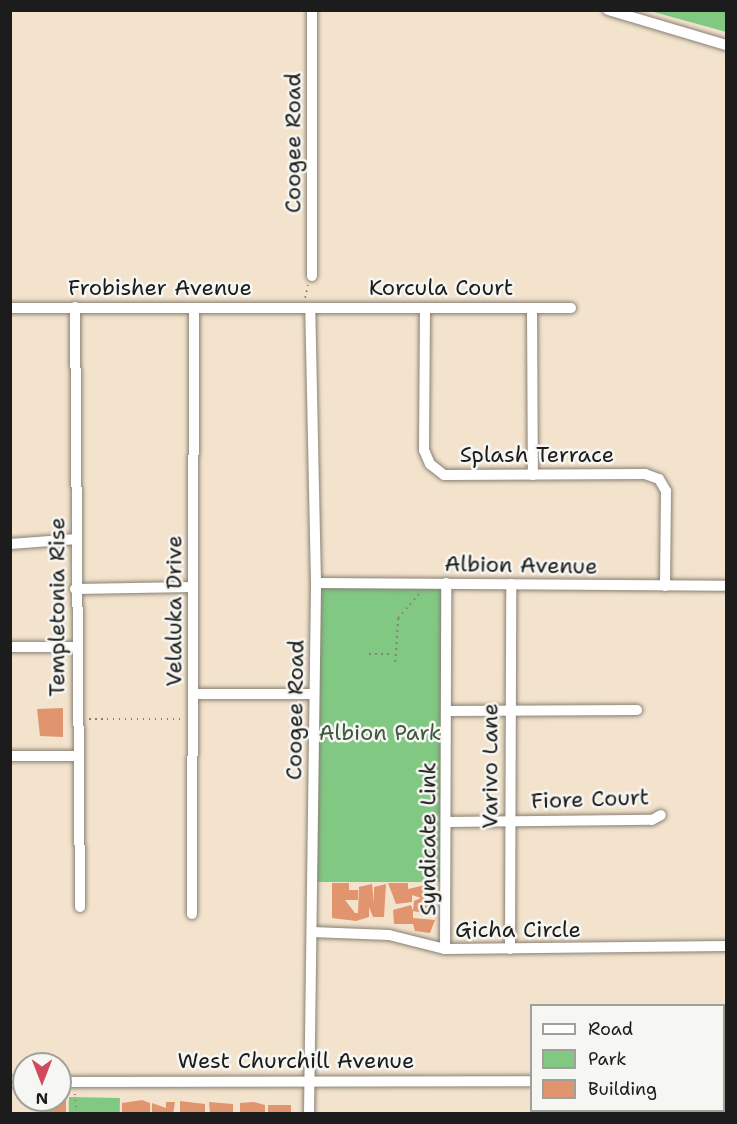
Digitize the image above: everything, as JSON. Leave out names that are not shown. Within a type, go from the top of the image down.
[{"type":"street","name":"Coogee Road","points":[[312,10],[312,276]]},
{"type":"street","points":[[608,10],[726,45]]},
{"type":"street","name":"Frobisher Avenue","points":[[10,308],[308,308]]},
{"type":"street","name":"Templetonia Rise","points":[[75,308],[76,756],[80,907]]},
{"type":"street","name":"Velaluka Drive","points":[[192,914],[194,308]]},
{"type":"street","name":"Coogee Road","points":[[308,308],[316,583],[309,1113]]},
{"type":"street","name":"Korcula Court","points":[[308,308],[571,308]]},
{"type":"street","name":"Splash Terrace","points":[[425,308],[424,450],[430,464],[444,475],[645,474],[659,479],[666,491],[665,586]]},
{"type":"street","points":[[532,308],[533,475]]},
{"type":"street","points":[[10,544],[77,538]]},
{"type":"street","name":"Albion Avenue","points":[[316,583],[726,586]]},
{"type":"street","name":"Syndicate Link","points":[[444,949],[447,822],[446,584]]},
{"type":"street","name":"Varivo Lane","points":[[510,949],[508,821],[511,584]]},
{"type":"street","points":[[75,589],[193,587]]},
{"type":"street","points":[[10,647],[76,647]]},
{"type":"street","points":[[193,694],[314,694]]},
{"type":"street","points":[[447,711],[637,710]]},
{"type":"street","points":[[10,756],[76,756]]},
{"type":"street","name":"Fiore Court","points":[[447,822],[652,820],[661,814]]},
{"type":"street","name":"Gicha Circle","points":[[312,932],[389,935],[444,949],[726,946]]},
{"type":"street","name":"West Churchill Avenue","points":[[72,1082],[530,1081]]},
{"type":"path","points":[[308,308],[312,276]]},
{"type":"path","points":[[395,662],[393,654],[398,618],[419,593]]},
{"type":"path","points":[[369,654],[393,654]]},
{"type":"path","points":[[76,719],[193,719]]},
{"type":"path","points":[[75,1095],[77,1113]]},
{"type":"green space","points":[[650,11],[726,11],[726,32],[712,28]]},
{"type":"green space","name":"Albion Park","points":[[316,583],[446,583],[446,882],[316,882]]},
{"type":"green space","points":[[72,1097],[120,1098],[120,1114],[69,1112],[72,1112]]},
{"type":"building","points":[[63,708],[63,737],[40,736],[37,709]]},
{"type":"building","points":[[332,883],[349,883],[349,890],[358,890],[358,900],[345,900],[355,913],[358,913],[359,887],[372,884],[374,903],[374,887],[386,884],[384,917],[373,917],[369,907],[369,917],[356,921],[332,918]]},
{"type":"building","points":[[388,883],[408,883],[408,889],[434,883],[434,915],[413,911],[414,901],[421,898],[412,895],[412,902],[396,904]]},
{"type":"building","points":[[411,905],[413,918],[435,920],[430,933],[415,931],[413,924],[394,924],[393,910]]},
{"type":"building","points":[[142,1100],[150,1103],[150,1114],[122,1114],[122,1103]]},
{"type":"building","points":[[180,1101],[205,1104],[205,1112],[180,1114]]},
{"type":"building","points":[[166,1102],[175,1102],[173,1114],[152,1114],[152,1103],[166,1108]]},
{"type":"building","points":[[209,1102],[233,1104],[233,1113],[210,1114]]},
{"type":"building","points":[[254,1102],[265,1105],[265,1114],[240,1114],[240,1103]]},
{"type":"building","points":[[268,1105],[291,1105],[291,1114],[268,1114]]}]
